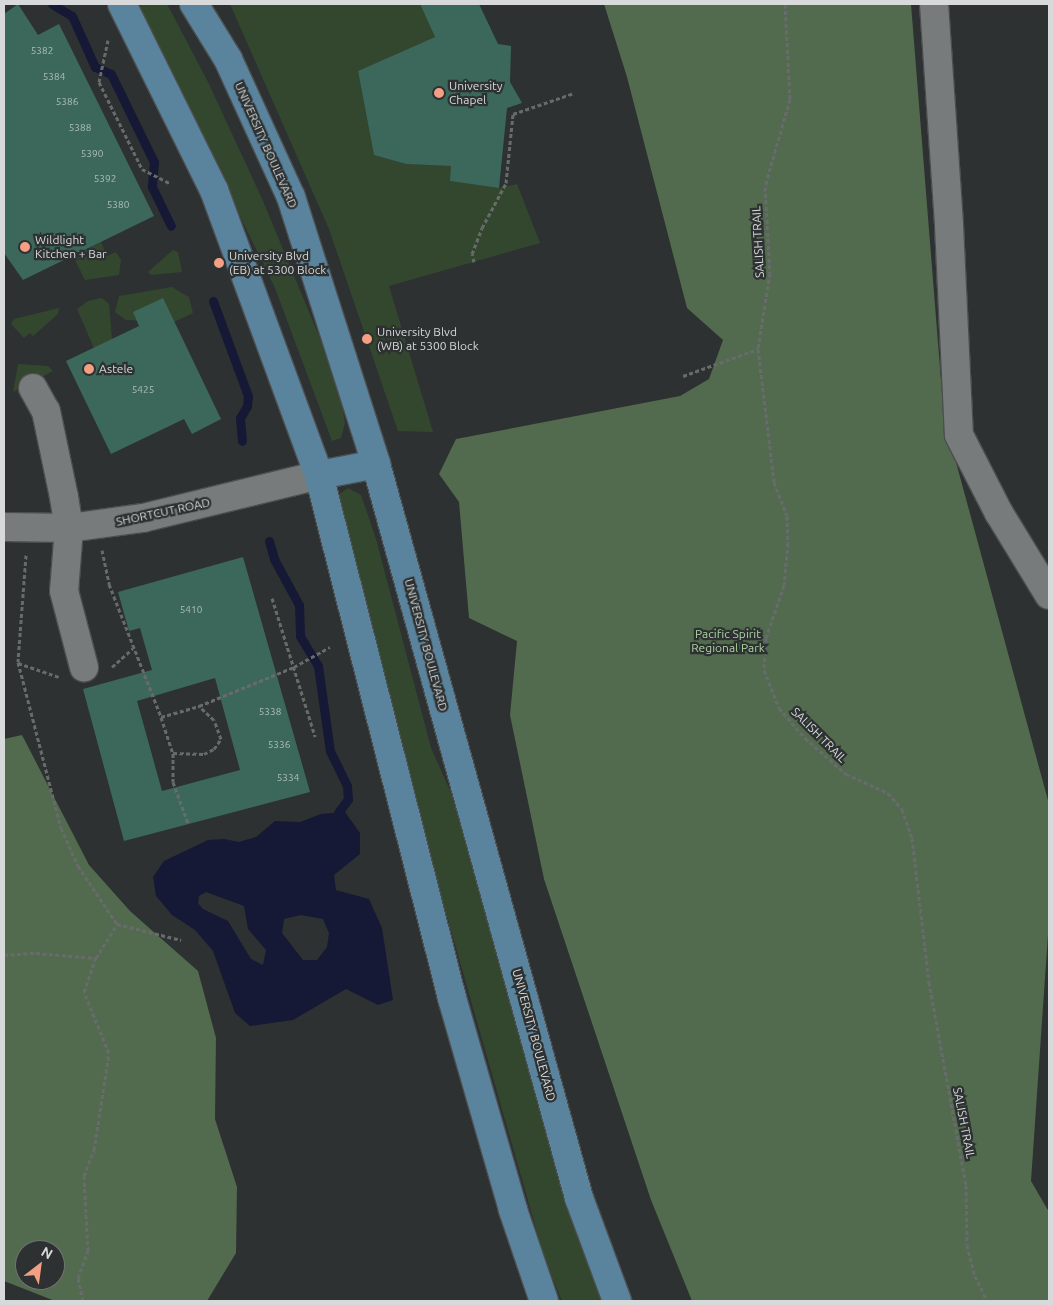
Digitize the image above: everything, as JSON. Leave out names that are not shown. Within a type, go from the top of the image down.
[{"type":"main road","points":[[122,4],[214,190],[319,475],[455,1007],[513,1210],[544,1301]]},
{"type":"main road","name":"UNIVERSITY BOULEVARD","points":[[194,4],[228,59],[290,197],[376,464],[579,1198],[617,1301]]},
{"type":"main road","points":[[319,475],[376,464]]},
{"type":"street","points":[[934,4],[949,225],[959,435],[999,513],[1049,595]]},
{"type":"street","points":[[33,388],[46,411],[69,528],[64,591],[84,667]]},
{"type":"street","name":"SHORTCUT ROAD","points":[[16,528],[69,528],[143,518],[319,475]]},
{"type":"path","name":"SALISH TRAIL","points":[[785,4],[790,99],[765,187],[770,273],[758,349],[774,482],[787,516],[784,585],[766,638],[764,670],[779,708],[805,738],[846,774],[888,793],[902,809],[912,838],[929,982],[966,1185],[966,1245],[974,1276],[987,1301]]},
{"type":"path","points":[[108,39],[99,82],[142,169],[170,182]]},
{"type":"path","points":[[474,262],[472,254],[506,183],[513,114],[574,93]]},
{"type":"path","points":[[683,376],[758,349]]},
{"type":"path","points":[[97,525],[109,584],[162,717],[173,754],[173,782],[188,823]]},
{"type":"path","points":[[16,528],[18,662],[61,828],[78,866],[117,924],[181,940]]},
{"type":"path","points":[[272,598],[315,736]]},
{"type":"path","points":[[162,717],[199,706],[294,667],[330,647]]},
{"type":"path","points":[[173,754],[204,754],[214,749],[221,739],[214,720],[199,706]]},
{"type":"path","points":[[83,1301],[78,1278],[88,1251],[84,1176],[94,1150],[109,1053],[84,992],[96,958],[117,924]]},
{"type":"path","points":[[4,955],[36,953],[96,958]]},
{"type":"green space","points":[[137,4],[167,4],[208,82],[263,201],[339,384],[345,423],[341,438],[332,441],[275,288]]},
{"type":"green space","points":[[230,4],[420,4],[435,37],[358,71],[374,155],[406,164],[451,166],[451,181],[499,188],[517,184],[540,243],[389,286],[433,432],[398,431],[329,229]]},
{"type":"green space","name":"Pacific Spirit Regional Park","points":[[604,4],[911,4],[944,418],[1049,804],[1049,920],[1031,1181],[1049,1212],[1049,1301],[692,1301],[651,1200],[544,879],[510,715],[517,641],[469,618],[459,502],[439,474],[456,439],[680,396],[709,379],[723,340],[687,308],[627,77]]},
{"type":"green space","points":[[101,242],[107,256],[116,252],[121,260],[119,275],[85,280],[73,256]]},
{"type":"green space","points":[[173,250],[178,252],[182,272],[151,275],[148,272]]},
{"type":"green space","points":[[172,287],[189,297],[193,313],[174,322],[126,320],[115,312],[119,296]]},
{"type":"green space","points":[[102,298],[109,304],[112,339],[94,348],[77,309],[88,301]]},
{"type":"green space","points":[[59,308],[58,314],[33,336],[30,333],[24,338],[11,324],[14,319]]},
{"type":"green space","points":[[18,364],[48,366],[53,371],[13,392]]},
{"type":"green space","points":[[348,488],[361,495],[376,539],[431,748],[457,806],[608,1301],[562,1301],[545,1260],[419,818],[338,495]]},
{"type":"green space","points":[[22,735],[89,865],[130,911],[198,971],[216,1038],[215,1119],[237,1187],[236,1253],[207,1301],[55,1301],[27,1290],[65,1290],[65,1240],[15,1240],[15,1285],[4,1281],[4,739]]},
{"type":"water","points":[[345,812],[360,833],[360,854],[334,875],[336,890],[369,899],[382,928],[393,1000],[378,1005],[346,989],[293,1020],[250,1026],[235,1013],[213,951],[195,930],[172,915],[156,896],[153,877],[164,861],[208,840],[224,839],[239,842],[256,837],[275,821],[300,822],[321,814]],"holes":[[[206,892],[244,906],[248,929],[266,950],[263,965],[251,959],[228,921],[203,909],[198,903],[199,896]],[[301,915],[323,919],[329,933],[327,947],[317,960],[303,960],[282,933],[284,919]]]},
{"type":"building","points":[[18,4],[38,35],[59,24],[154,216],[23,280],[4,253],[4,14]]},
{"type":"building","name":"University Chapel","points":[[420,4],[479,4],[498,44],[511,46],[510,82],[522,103],[507,108],[499,188],[450,181],[451,166],[406,164],[374,155],[358,71],[435,37]]},
{"type":"building","points":[[163,298],[221,419],[192,434],[184,419],[111,454],[66,361],[139,326],[133,312]]},
{"type":"building","points":[[243,557],[310,792],[124,841],[83,689],[152,670],[140,628],[129,631],[118,592]],"holes":[[[215,678],[240,770],[162,791],[137,701]]]},
{"type":"waterway","points":[[52,4],[72,16],[95,67],[111,74],[154,162],[152,187],[171,226]]},
{"type":"waterway","points":[[213,301],[248,396],[247,406],[240,418],[242,441]]},
{"type":"waterway","points":[[269,541],[274,559],[299,605],[300,636],[318,666],[330,751],[347,786],[348,799],[338,813]]},
{"type":"place","name":"University Chapel","points":[[439,93]]},
{"type":"place","name":"Wildlight Kitchen + Bar","points":[[25,247]]},
{"type":"place","name":"University Blvd (EB) at 5300 Block","points":[[219,263]]},
{"type":"place","name":"University Blvd (WB) at 5300 Block","points":[[367,339]]},
{"type":"place","name":"Astele","points":[[89,369]]}]
